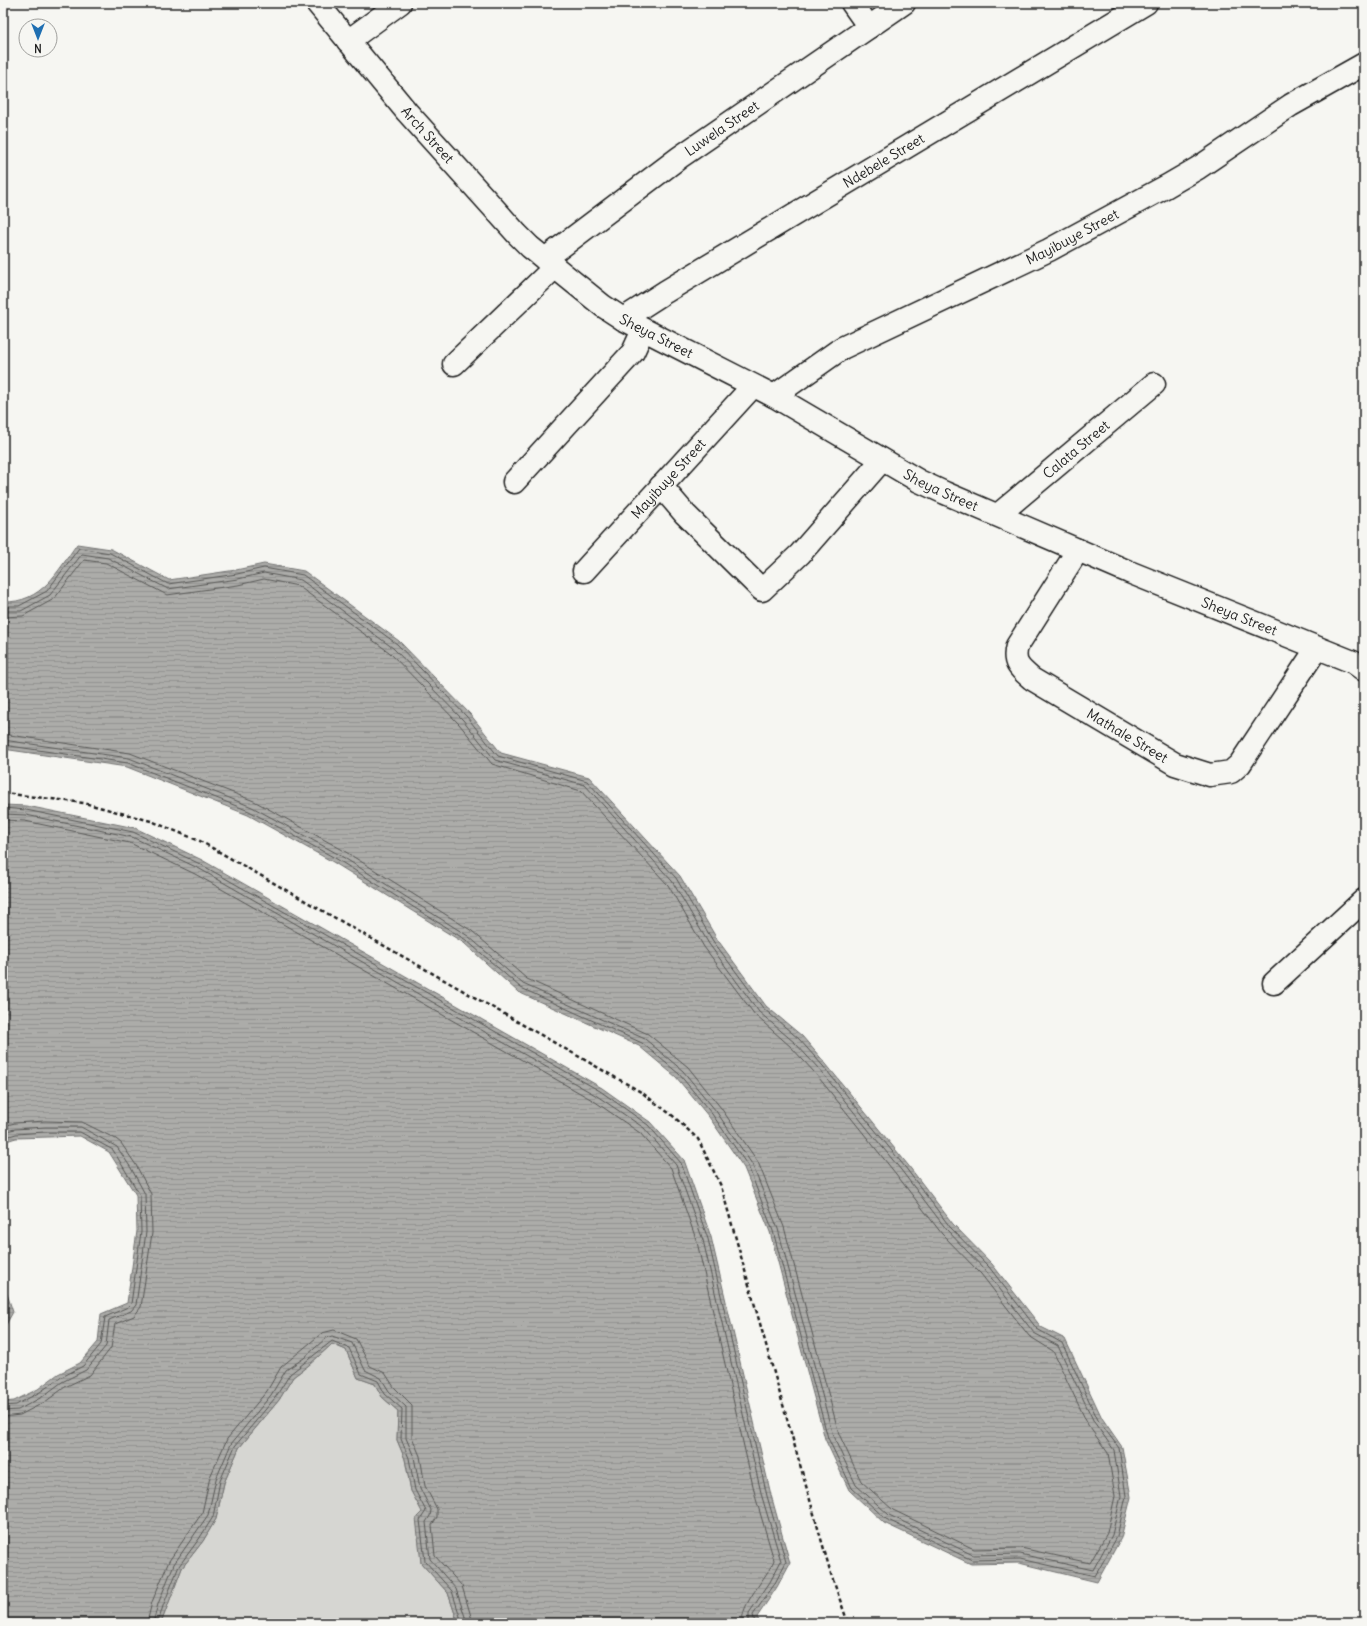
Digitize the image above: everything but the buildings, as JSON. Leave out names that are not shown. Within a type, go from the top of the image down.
[{"type":"street","name":"Arch Street","points":[[317,3],[423,130],[518,234],[550,263]]},
{"type":"street","points":[[348,41],[400,3]]},
{"type":"street","points":[[852,3],[869,27]]},
{"type":"street","name":"Luwela Street","points":[[454,364],[550,263],[680,157],[904,3]]},
{"type":"street","name":"Ndebele Street","points":[[623,319],[665,292],[1146,3]]},
{"type":"street","name":"Mayibuye Street","points":[[774,396],[842,348],[1049,250],[1167,186],[1198,168],[1291,106],[1364,64]]},
{"type":"street","name":"Sheya Street","points":[[550,263],[623,319],[774,396],[882,460],[932,487],[1078,550],[1317,648],[1360,663]]},
{"type":"street","points":[[514,482],[633,352],[643,330]]},
{"type":"street","name":"Calata Street","points":[[998,515],[1154,384]]},
{"type":"street","name":"Mayibuye Street","points":[[584,571],[752,386]]},
{"type":"street","points":[[661,486],[685,514],[762,590],[800,554],[882,460]]},
{"type":"street","name":"Mathale Street","points":[[1078,550],[1016,646],[1014,654],[1016,663],[1020,670],[1032,679],[1175,764],[1210,776],[1231,772],[1240,764],[1317,648]]},
{"type":"street","points":[[1274,983],[1364,900]]},
{"type":"path","points":[[3,793],[84,803],[151,821],[200,841],[640,1092],[673,1116],[698,1139],[721,1186],[831,1574],[848,1623]]},
{"type":"shaded area","points":[[332,1344],[346,1350],[358,1378],[375,1384],[382,1397],[398,1411],[397,1440],[405,1459],[411,1491],[423,1512],[421,1563],[448,1593],[458,1623],[161,1623],[182,1568],[203,1541],[216,1519],[224,1483],[239,1448],[279,1400],[293,1377]]},
{"type":"water","points":[[77,544],[111,549],[169,580],[236,570],[264,564],[304,571],[399,641],[470,714],[501,753],[589,777],[680,876],[717,939],[766,1006],[802,1036],[826,1064],[908,1165],[953,1224],[992,1264],[1041,1327],[1065,1339],[1102,1418],[1122,1447],[1131,1497],[1121,1538],[1097,1582],[1019,1563],[971,1564],[884,1523],[849,1490],[825,1439],[770,1232],[744,1168],[709,1117],[676,1077],[639,1046],[518,992],[464,943],[333,862],[248,815],[127,767],[3,749],[3,602],[17,601],[28,597],[47,584]]},
{"type":"water","points":[[3,805],[27,806],[135,828],[202,860],[602,1088],[650,1122],[684,1160],[711,1237],[771,1495],[790,1563],[777,1587],[757,1617],[760,1623],[458,1623],[448,1593],[421,1563],[416,1518],[422,1512],[411,1491],[405,1459],[397,1440],[398,1411],[382,1397],[375,1384],[358,1378],[346,1350],[332,1344],[293,1377],[279,1400],[239,1448],[224,1483],[216,1519],[203,1541],[182,1568],[161,1623],[3,1623],[3,1402],[14,1401],[38,1389],[58,1374],[80,1363],[98,1342],[101,1314],[127,1303],[137,1231],[136,1195],[109,1152],[80,1136],[16,1138],[3,1142]]},
{"type":"water","points":[[3,1292],[7,1294],[13,1312],[3,1330]]}]
